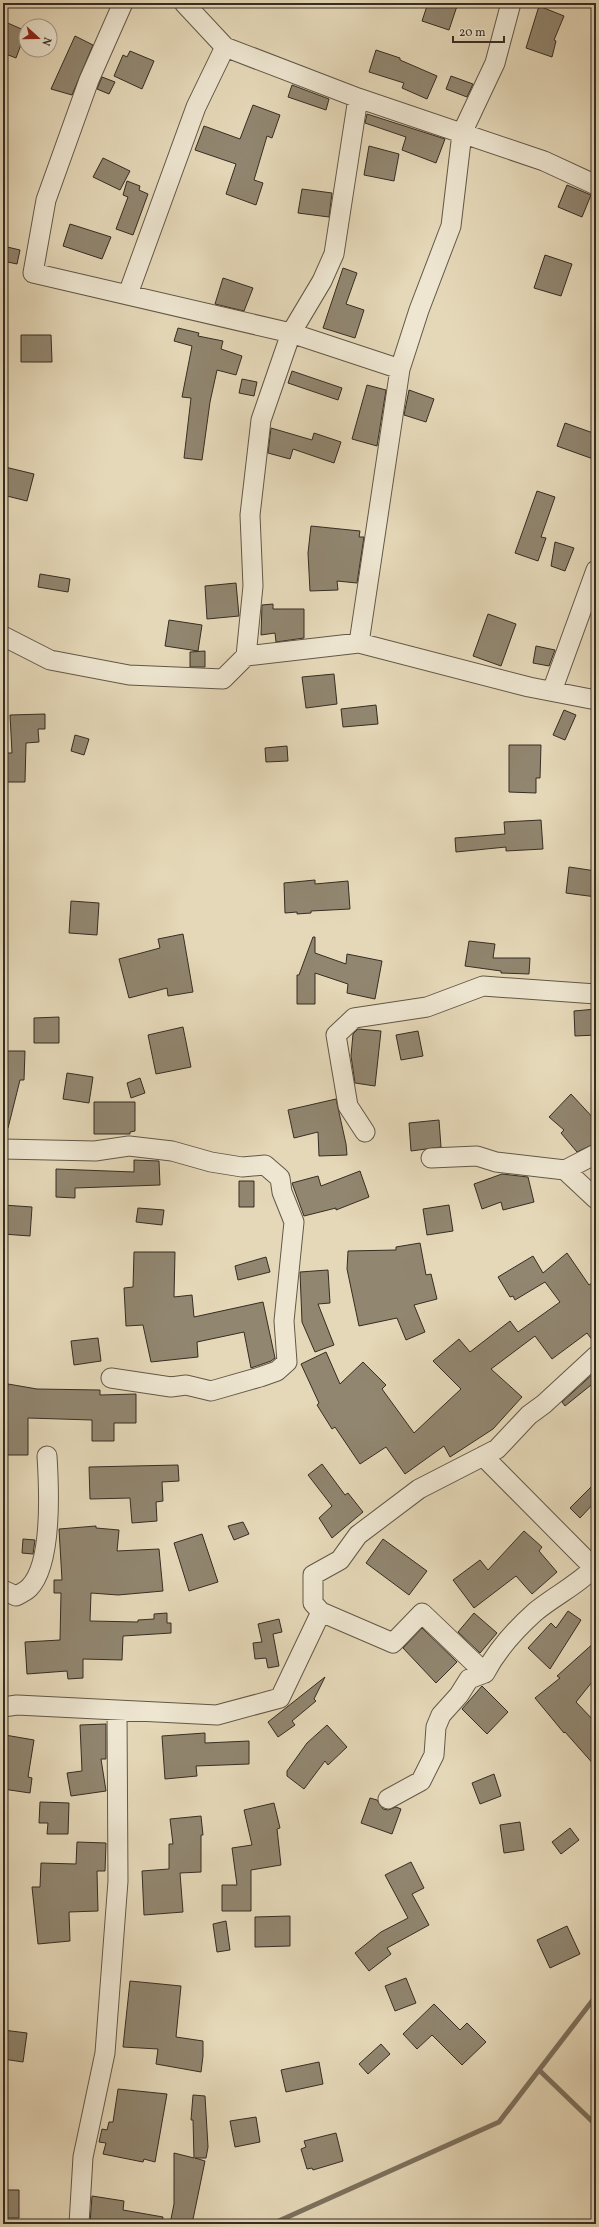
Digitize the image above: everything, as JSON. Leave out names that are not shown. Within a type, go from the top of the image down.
[{"type":"street","points":[[123,3],[89,80],[46,200],[33,273],[291,333],[400,369]]},
{"type":"street","points":[[184,3],[225,47],[358,98],[544,161],[596,185]]},
{"type":"street","points":[[359,643],[400,369],[451,226],[462,133],[496,63],[511,3]]},
{"type":"street","points":[[128,294],[196,107],[225,47]]},
{"type":"street","points":[[3,636],[50,660],[129,675],[224,679],[246,656],[254,586],[250,515],[261,420],[291,333],[322,281],[334,254],[358,98]]},
{"type":"street","points":[[552,691],[596,570]]},
{"type":"street","points":[[246,656],[359,643],[552,691],[596,700]]},
{"type":"street","points":[[366,1132],[348,1106],[336,1035],[354,1018],[427,1007],[483,986],[596,994]]},
{"type":"street","points":[[3,1149],[95,1151],[129,1146],[172,1151],[211,1162],[242,1167],[265,1165],[280,1178],[282,1192],[294,1222],[284,1321],[287,1362],[277,1371],[211,1391],[186,1385],[171,1387],[111,1378]]},
{"type":"street","points":[[431,1158],[477,1156],[496,1162],[565,1170],[596,1154]]},
{"type":"street","points":[[565,1170],[596,1199]]},
{"type":"street","points":[[485,1674],[422,1613],[393,1643],[321,1612],[313,1603],[313,1575],[340,1560],[358,1535],[419,1489],[497,1449],[529,1415],[544,1404],[596,1356]]},
{"type":"street","points":[[3,1590],[16,1596],[30,1587],[40,1568],[47,1532],[47,1456]]},
{"type":"street","points":[[388,1799],[420,1781],[434,1755],[436,1727],[442,1715],[460,1694],[469,1679],[485,1674],[497,1651],[535,1612],[581,1581],[595,1569],[483,1456]]},
{"type":"street","points":[[3,1707],[17,1705],[217,1715],[280,1698],[321,1612]]},
{"type":"street","points":[[79,2224],[83,2157],[105,2053],[118,1881],[117,1710]]},
{"type":"building","points":[[428,3],[449,3],[457,6],[449,30],[422,21]]},
{"type":"building","points":[[539,6],[564,16],[554,40],[556,41],[552,57],[526,48]]},
{"type":"building","points":[[3,21],[18,28],[18,53],[16,58],[3,53]]},
{"type":"building","points":[[75,36],[93,45],[72,95],[51,89]]},
{"type":"building","points":[[376,50],[400,58],[400,60],[437,76],[427,99],[402,88],[404,83],[369,72]]},
{"type":"building","points":[[130,51],[154,61],[142,89],[114,76],[123,55],[127,57]]},
{"type":"building","points":[[451,76],[473,84],[467,97],[446,89]]},
{"type":"building","points":[[102,77],[115,82],[109,94],[97,89]]},
{"type":"building","points":[[292,85],[329,99],[326,110],[288,97]]},
{"type":"building","points":[[253,105],[280,115],[272,138],[267,136],[254,180],[263,183],[256,205],[226,194],[236,164],[195,150],[204,126],[240,139]]},
{"type":"building","points":[[367,114],[445,139],[436,163],[402,150],[406,137],[365,123]]},
{"type":"building","points":[[369,146],[399,154],[394,181],[364,175]]},
{"type":"building","points":[[103,158],[130,171],[120,190],[93,177]]},
{"type":"building","points":[[127,181],[140,186],[139,190],[148,194],[133,235],[116,229],[128,197],[123,195]]},
{"type":"building","points":[[567,185],[591,195],[582,217],[558,207]]},
{"type":"building","points":[[302,189],[332,193],[329,217],[298,213]]},
{"type":"building","points":[[70,224],[111,237],[102,259],[63,246]]},
{"type":"building","points":[[3,246],[20,250],[17,264],[3,261]]},
{"type":"building","points":[[545,255],[572,264],[561,296],[534,288]]},
{"type":"building","points":[[343,268],[357,273],[346,304],[364,310],[355,338],[323,328]]},
{"type":"building","points":[[223,278],[253,288],[244,311],[215,304]]},
{"type":"building","points":[[178,328],[199,333],[198,336],[223,341],[221,349],[242,356],[236,375],[217,370],[210,402],[202,460],[184,458],[191,398],[182,397],[192,346],[174,341]]},
{"type":"building","points":[[21,335],[51,335],[52,362],[21,362]]},
{"type":"building","points":[[292,371],[342,388],[338,400],[288,383]]},
{"type":"building","points":[[242,379],[257,382],[254,396],[239,393]]},
{"type":"building","points":[[367,385],[386,390],[377,446],[352,439]]},
{"type":"building","points":[[409,390],[434,399],[426,422],[404,415]]},
{"type":"building","points":[[565,423],[596,434],[596,460],[557,446]]},
{"type":"building","points":[[271,428],[312,440],[314,433],[341,442],[334,463],[293,449],[290,459],[268,453]]},
{"type":"building","points":[[5,467],[34,474],[27,501],[3,495]]},
{"type":"building","points":[[537,491],[555,497],[541,537],[546,538],[538,561],[515,553]]},
{"type":"building","points":[[311,526],[360,531],[359,537],[364,537],[357,583],[337,581],[338,590],[310,591],[308,553]]},
{"type":"building","points":[[555,542],[574,548],[565,571],[551,566]]},
{"type":"building","points":[[40,574],[70,579],[68,592],[38,587]]},
{"type":"building","points":[[236,583],[239,616],[207,619],[205,586]]},
{"type":"building","points":[[273,604],[273,609],[304,609],[304,638],[276,642],[275,633],[261,635],[262,605]]},
{"type":"building","points":[[488,614],[516,624],[501,666],[473,656]]},
{"type":"building","points":[[169,620],[202,625],[198,651],[165,646]]},
{"type":"building","points":[[536,646],[555,650],[549,666],[533,663]]},
{"type":"building","points":[[205,651],[205,667],[190,667],[190,652]]},
{"type":"building","points":[[334,674],[337,704],[306,708],[302,677]]},
{"type":"building","points":[[376,705],[378,724],[343,727],[341,709]]},
{"type":"building","points":[[564,710],[576,715],[565,740],[553,735]]},
{"type":"building","points":[[45,714],[45,729],[38,729],[39,742],[26,743],[25,782],[3,782],[3,753],[12,753],[10,715]]},
{"type":"building","points":[[75,735],[89,739],[84,755],[71,751]]},
{"type":"building","points":[[509,745],[541,745],[540,778],[536,778],[536,793],[509,792]]},
{"type":"building","points":[[287,746],[288,761],[266,762],[265,748]]},
{"type":"building","points":[[541,820],[543,849],[506,851],[506,847],[456,852],[455,838],[505,834],[504,822]]},
{"type":"building","points":[[569,867],[596,871],[596,897],[566,893]]},
{"type":"building","points":[[315,880],[315,884],[348,881],[350,909],[311,911],[311,913],[297,914],[297,912],[285,913],[284,883]]},
{"type":"building","points":[[71,901],[99,903],[97,935],[69,933]]},
{"type":"building","points":[[183,934],[193,992],[168,996],[167,988],[129,998],[119,959],[160,948],[158,939]]},
{"type":"building","points":[[313,937],[315,937],[315,953],[346,964],[347,954],[382,961],[375,999],[347,993],[348,984],[315,973],[315,1004],[297,1004],[297,975],[299,975]]},
{"type":"building","points":[[469,941],[495,944],[493,958],[530,958],[529,974],[501,973],[501,971],[465,966]]},
{"type":"building","points":[[596,1009],[596,1035],[575,1036],[574,1011]]},
{"type":"building","points":[[59,1017],[59,1043],[34,1043],[34,1018]]},
{"type":"building","points":[[183,1027],[191,1067],[156,1074],[148,1035]]},
{"type":"building","points":[[358,1029],[381,1031],[375,1086],[355,1083],[351,1056],[353,1034]]},
{"type":"building","points":[[418,1031],[423,1056],[401,1060],[396,1035]]},
{"type":"building","points":[[3,1051],[25,1051],[24,1080],[20,1080],[8,1128],[3,1127]]},
{"type":"building","points":[[67,1073],[93,1077],[89,1103],[63,1099]]},
{"type":"building","points":[[140,1078],[145,1093],[131,1098],[127,1083]]},
{"type":"building","points":[[571,1094],[596,1121],[596,1143],[577,1152],[561,1133],[564,1130],[549,1117]]},
{"type":"building","points":[[336,1099],[347,1155],[319,1156],[318,1132],[294,1138],[288,1110]]},
{"type":"building","points":[[94,1102],[135,1102],[135,1131],[130,1132],[130,1134],[94,1134]]},
{"type":"building","points":[[439,1120],[441,1147],[411,1151],[409,1123]]},
{"type":"building","points":[[134,1160],[159,1161],[160,1185],[75,1188],[75,1198],[56,1197],[56,1169],[134,1172]]},
{"type":"building","points":[[360,1171],[369,1197],[336,1210],[336,1208],[304,1216],[292,1183],[318,1176],[321,1186]]},
{"type":"building","points":[[502,1174],[528,1177],[534,1202],[503,1210],[501,1202],[482,1209],[474,1184]]},
{"type":"building","points":[[239,1181],[254,1181],[254,1207],[239,1207]]},
{"type":"building","points":[[3,1205],[32,1207],[30,1236],[3,1234]]},
{"type":"building","points":[[449,1205],[453,1231],[427,1235],[423,1209]]},
{"type":"building","points":[[138,1208],[164,1210],[162,1225],[136,1222]]},
{"type":"building","points":[[420,1243],[426,1275],[431,1274],[437,1299],[414,1305],[425,1332],[406,1340],[397,1318],[359,1326],[347,1269],[348,1251],[396,1250],[396,1247]]},
{"type":"building","points":[[134,1252],[175,1252],[174,1297],[192,1295],[194,1317],[263,1302],[275,1358],[271,1361],[251,1368],[244,1332],[197,1342],[198,1357],[151,1362],[143,1325],[126,1326],[124,1288],[133,1287]]},
{"type":"building","points":[[567,1253],[589,1285],[596,1280],[596,1345],[587,1333],[552,1359],[535,1336],[491,1369],[522,1397],[493,1429],[450,1457],[444,1446],[405,1474],[386,1447],[360,1464],[335,1427],[332,1429],[317,1405],[319,1403],[301,1364],[326,1352],[340,1384],[363,1362],[386,1385],[382,1389],[414,1433],[461,1389],[433,1361],[459,1339],[470,1352],[510,1321],[518,1332],[560,1302],[545,1282],[515,1300],[513,1296],[510,1297],[498,1277],[533,1256],[543,1273]]},
{"type":"building","points":[[266,1257],[270,1272],[238,1280],[235,1266]]},
{"type":"building","points":[[328,1270],[330,1303],[318,1304],[334,1345],[315,1352],[302,1322],[300,1272]]},
{"type":"building","points":[[98,1338],[101,1361],[74,1365],[71,1341]]},
{"type":"building","points":[[596,1371],[596,1381],[565,1406],[562,1402]]},
{"type":"building","points":[[8,1384],[37,1389],[100,1390],[100,1395],[136,1394],[136,1423],[114,1423],[114,1441],[92,1441],[92,1420],[28,1418],[28,1455],[3,1455],[3,1422]]},
{"type":"building","points":[[322,1464],[345,1495],[348,1493],[363,1512],[332,1538],[319,1518],[332,1506],[308,1475]]},
{"type":"building","points":[[178,1465],[179,1481],[162,1482],[163,1501],[156,1502],[157,1521],[132,1523],[130,1498],[90,1499],[89,1467]]},
{"type":"building","points":[[596,1482],[596,1501],[580,1518],[570,1508]]},
{"type":"building","points":[[243,1522],[249,1534],[234,1540],[228,1526]]},
{"type":"building","points":[[96,1526],[96,1528],[119,1530],[117,1551],[159,1549],[163,1591],[118,1595],[91,1593],[90,1621],[138,1622],[138,1620],[154,1619],[154,1614],[167,1613],[167,1623],[171,1623],[171,1633],[123,1636],[122,1660],[83,1659],[83,1678],[68,1679],[67,1671],[27,1674],[25,1642],[60,1640],[61,1593],[54,1593],[54,1580],[62,1580],[59,1529]]},
{"type":"building","points":[[524,1531],[542,1547],[539,1551],[557,1572],[532,1594],[516,1576],[474,1608],[453,1580],[480,1560],[488,1570]]},
{"type":"building","points":[[202,1534],[218,1582],[189,1591],[174,1543]]},
{"type":"building","points":[[23,1539],[35,1540],[33,1554],[22,1553]]},
{"type":"building","points":[[383,1539],[427,1571],[409,1595],[366,1563]]},
{"type":"building","points":[[568,1611],[581,1620],[550,1669],[528,1648],[551,1623],[556,1628]]},
{"type":"building","points":[[474,1613],[497,1633],[480,1653],[458,1632]]},
{"type":"building","points":[[279,1619],[282,1632],[273,1634],[279,1666],[268,1668],[266,1658],[255,1659],[253,1643],[262,1642],[258,1624]]},
{"type":"building","points":[[422,1628],[457,1662],[436,1683],[403,1648]]},
{"type":"building","points":[[596,1641],[596,1677],[576,1702],[596,1723],[596,1767],[565,1732],[564,1733],[535,1698],[560,1678],[557,1676]]},
{"type":"building","points":[[325,1677],[314,1699],[316,1701],[292,1721],[295,1725],[278,1737],[268,1722]]},
{"type":"building","points":[[482,1686],[508,1712],[487,1734],[462,1709]]},
{"type":"building","points":[[106,1724],[106,1759],[101,1759],[106,1791],[71,1796],[67,1773],[82,1771],[80,1725]]},
{"type":"building","points":[[327,1725],[347,1747],[328,1765],[325,1761],[304,1789],[287,1776],[287,1771],[307,1743]]},
{"type":"building","points":[[205,1733],[205,1743],[249,1741],[249,1764],[196,1766],[197,1776],[165,1779],[162,1736]]},
{"type":"building","points":[[5,1735],[34,1740],[28,1777],[32,1778],[30,1793],[3,1789],[7,1759],[3,1758]]},
{"type":"building","points":[[494,1774],[501,1796],[480,1804],[472,1783]]},
{"type":"building","points":[[370,1798],[377,1800],[383,1809],[388,1810],[396,1807],[401,1809],[392,1834],[361,1823]]},
{"type":"building","points":[[40,1802],[69,1803],[68,1834],[47,1834],[48,1823],[39,1823]]},
{"type":"building","points":[[274,1803],[280,1828],[277,1829],[281,1865],[251,1870],[251,1911],[222,1911],[222,1885],[237,1885],[232,1848],[252,1845],[244,1810]]},
{"type":"building","points":[[201,1816],[203,1835],[201,1835],[201,1872],[180,1873],[183,1912],[144,1915],[142,1871],[169,1869],[169,1844],[173,1844],[170,1819]]},
{"type":"building","points":[[520,1822],[524,1850],[504,1853],[500,1825]]},
{"type":"building","points":[[570,1828],[579,1840],[561,1854],[552,1842]]},
{"type":"building","points":[[77,1842],[106,1843],[105,1871],[97,1871],[98,1911],[69,1912],[70,1941],[38,1944],[32,1887],[40,1887],[41,1863],[76,1864]]},
{"type":"building","points":[[411,1862],[424,1888],[412,1894],[429,1925],[387,1948],[391,1954],[369,1971],[355,1953],[381,1932],[408,1918],[385,1875]]},
{"type":"building","points":[[290,1916],[290,1946],[255,1947],[255,1917]]},
{"type":"building","points":[[226,1921],[230,1950],[217,1952],[213,1924]]},
{"type":"building","points":[[567,1926],[580,1954],[550,1968],[537,1940]]},
{"type":"building","points":[[406,1978],[416,2003],[395,2011],[385,1986]]},
{"type":"building","points":[[130,1981],[181,1986],[176,2037],[203,2041],[201,2072],[156,2064],[158,2049],[123,2047]]},
{"type":"building","points":[[434,2004],[460,2030],[467,2023],[486,2042],[462,2065],[432,2035],[417,2049],[403,2034]]},
{"type":"building","points":[[3,2030],[27,2033],[23,2062],[3,2059]]},
{"type":"building","points":[[381,2044],[390,2054],[368,2074],[359,2064]]},
{"type":"building","points":[[319,2062],[323,2084],[286,2092],[281,2070]]},
{"type":"building","points":[[118,2089],[167,2094],[155,2162],[144,2159],[143,2162],[103,2154],[106,2143],[99,2142],[102,2129],[107,2130],[109,2122],[113,2122]]},
{"type":"building","points":[[193,2095],[205,2096],[208,2147],[206,2158],[195,2158],[205,2161],[192,2224],[170,2224],[174,2204],[174,2153],[194,2158],[193,2120],[191,2120]]},
{"type":"building","points":[[256,2117],[260,2142],[235,2147],[230,2121]]},
{"type":"building","points":[[336,2133],[343,2161],[313,2170],[312,2168],[307,2169],[301,2149],[306,2147],[304,2141]]},
{"type":"building","points":[[3,2190],[19,2190],[19,2218],[3,2218]]},
{"type":"building","points":[[92,2196],[124,2201],[123,2210],[163,2217],[162,2224],[90,2223]]},
{"type":"waterway","points":[[272,2224],[499,2122],[596,1996]]},
{"type":"waterway","points":[[539,2070],[596,2125]]}]
